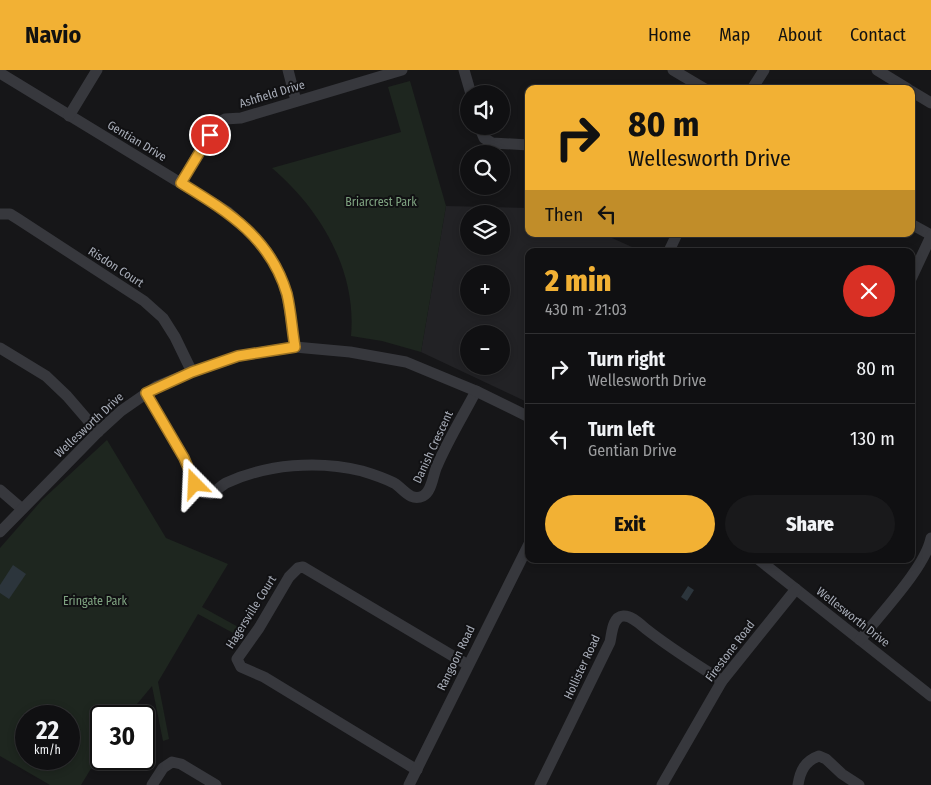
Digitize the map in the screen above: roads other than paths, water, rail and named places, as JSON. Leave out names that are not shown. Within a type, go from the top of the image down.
[{"type":"street","points":[[69,116],[98,70]]},
{"type":"street","points":[[288,70],[296,100]]},
{"type":"street","name":"Ashfield Drive","points":[[181,183],[218,122],[225,119],[241,118],[296,100],[402,70]]},
{"type":"street","points":[[464,70],[468,85]]},
{"type":"street","points":[[673,70],[698,85]]},
{"type":"street","points":[[755,85],[764,70]]},
{"type":"street","points":[[877,70],[901,85]]},
{"type":"street","name":"Gentian Drive","points":[[0,73],[228,212],[260,242],[281,277],[287,296],[295,347]]},
{"type":"street","points":[[915,93],[931,103]]},
{"type":"street","points":[[483,135],[492,143],[525,145]]},
{"type":"street","name":"Risdon Court","points":[[0,214],[10,214],[18,218],[144,301],[163,318],[192,372]]},
{"type":"street","points":[[915,226],[931,236],[915,270]]},
{"type":"street","name":"Wellesworth Drive","points":[[0,532],[121,411],[146,393],[192,372],[238,356],[295,347],[350,352],[406,362],[476,391],[525,415]]},
{"type":"street","points":[[0,348],[46,376],[67,396],[98,432]]},
{"type":"street","name":"Danish Crescent","points":[[146,393],[184,458],[195,484],[204,493],[211,494],[224,484],[254,473],[289,466],[318,466],[343,468],[377,476],[395,484],[404,493],[416,498],[428,492],[437,465],[476,391]]},
{"type":"street","points":[[0,490],[22,509]]},
{"type":"street","points":[[860,640],[910,578],[930,545],[931,538]]},
{"type":"street","name":"Rangoon Road","points":[[410,785],[468,664],[525,552]]},
{"type":"street","name":"Wellesworth Drive","points":[[764,563],[931,696]]},
{"type":"street","name":"Hagersville Court","points":[[417,770],[264,677],[241,667],[237,659],[259,628],[289,577],[298,568],[303,567],[468,664]]},
{"type":"street","name":"Firestone Road","points":[[662,785],[722,681],[796,589]]},
{"type":"street","name":"Hollister Road","points":[[540,785],[610,642],[615,621],[620,617],[632,618],[660,641],[722,681]]},
{"type":"street","points":[[798,785],[804,766],[811,759],[819,756],[826,759],[842,774],[858,785]]},
{"type":"street","points":[[152,785],[163,768],[172,762],[180,764],[216,785]]},
{"type":"park label","name":"Briarcrest Park","points":[[381,202]]},
{"type":"park label","name":"Eringate Park","points":[[95,601]]}]
